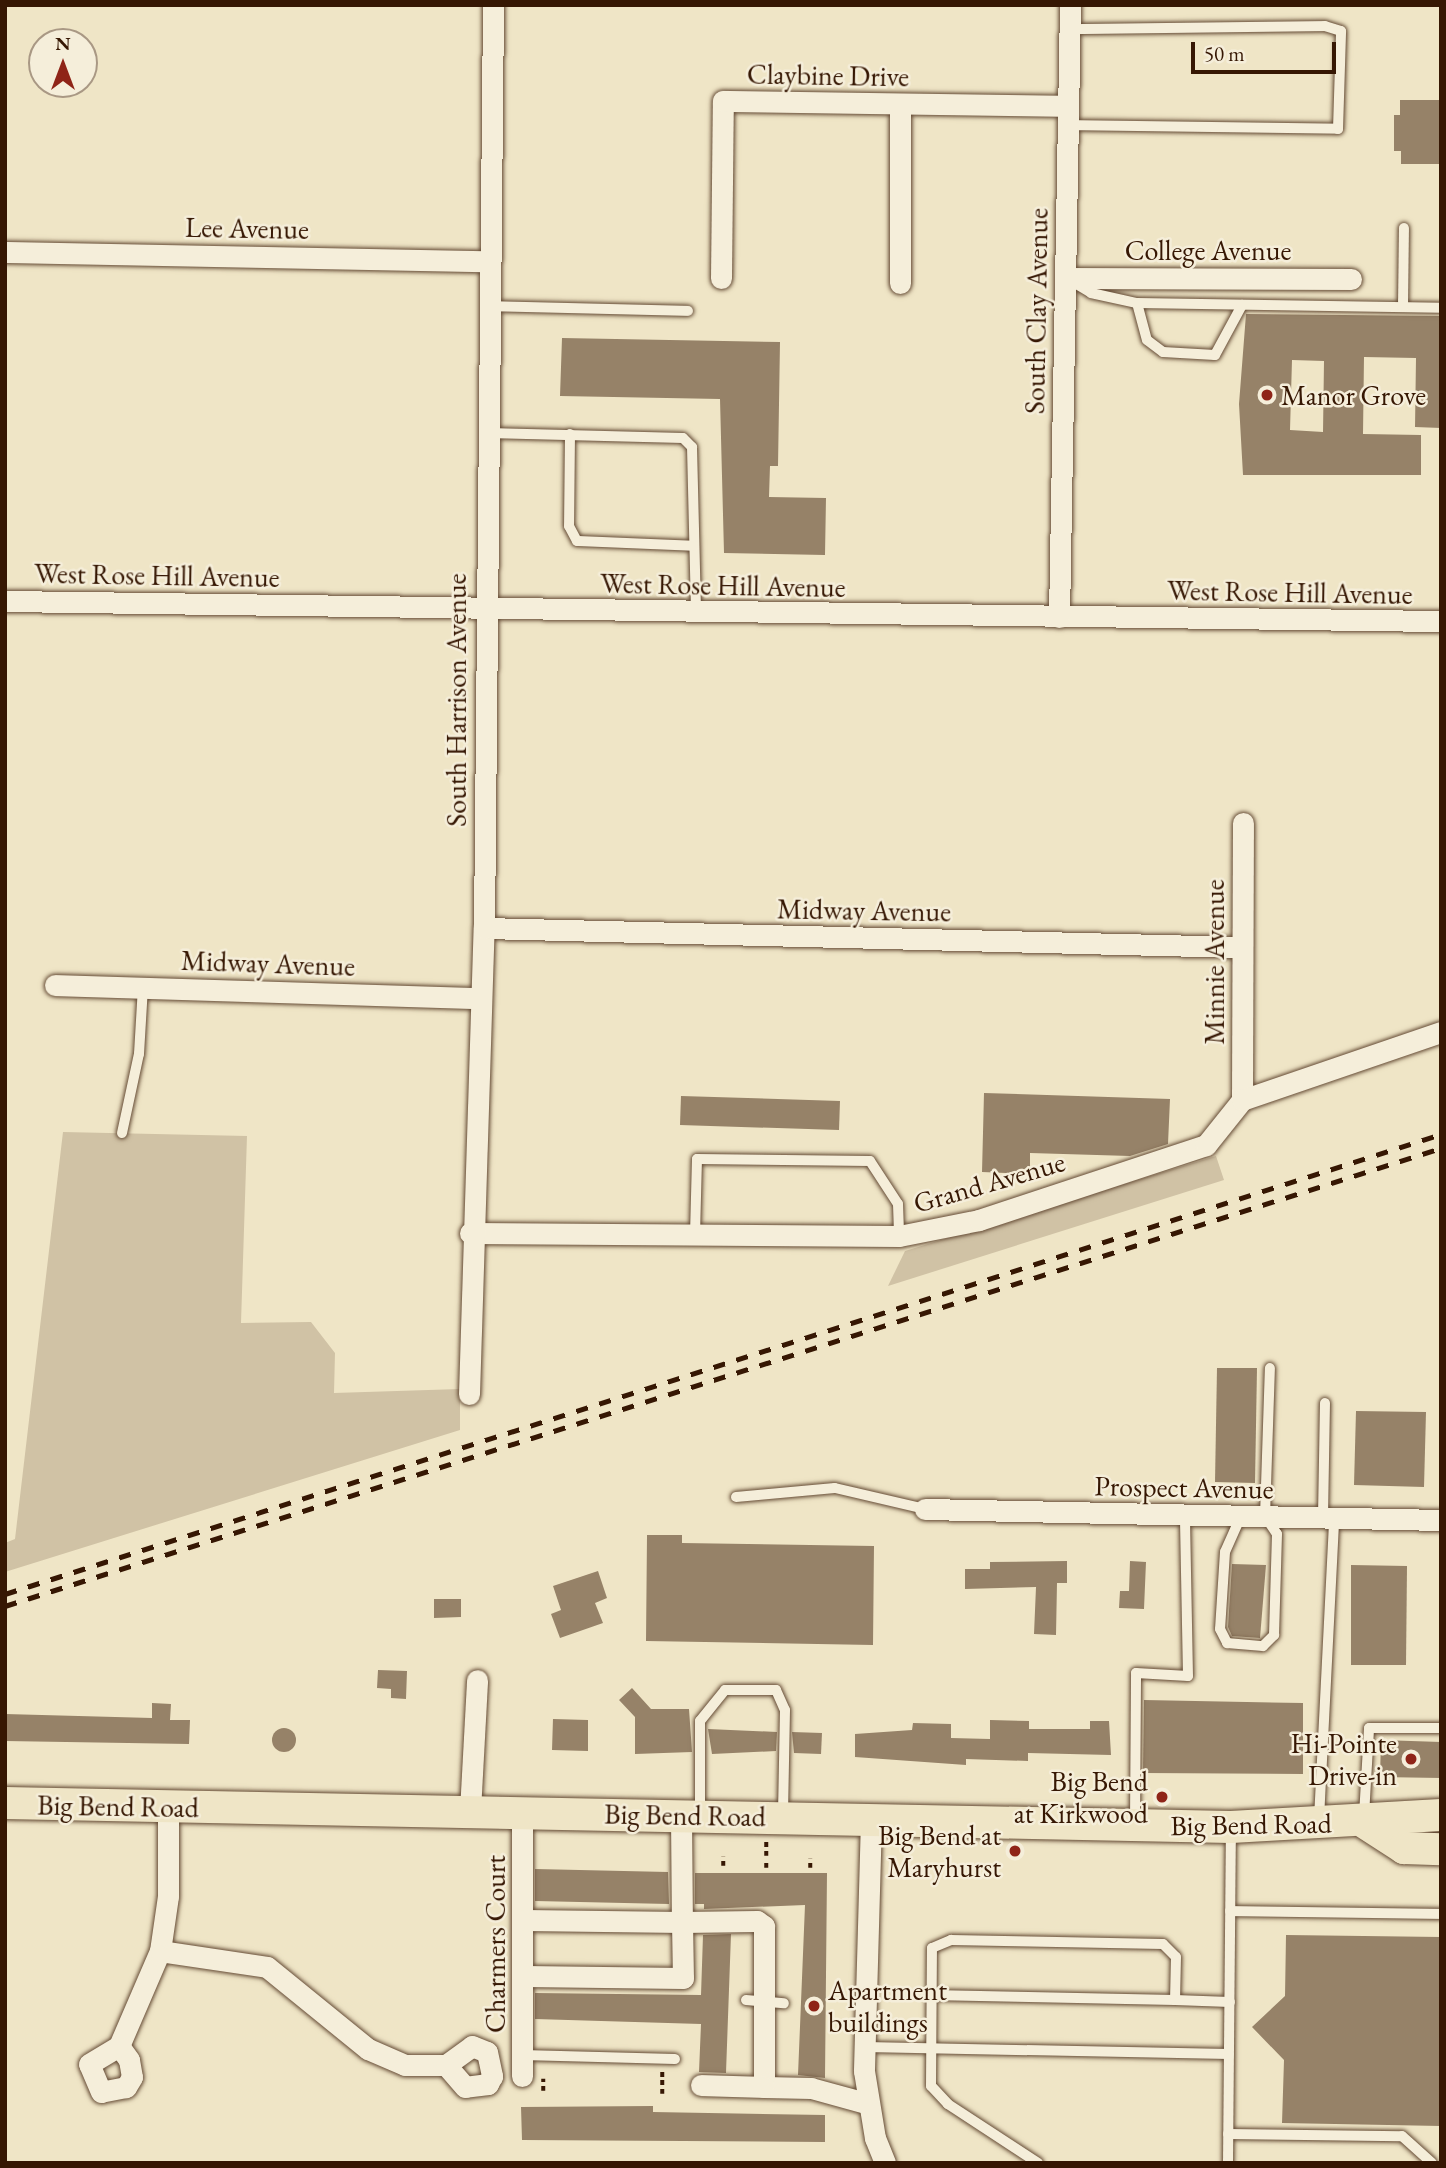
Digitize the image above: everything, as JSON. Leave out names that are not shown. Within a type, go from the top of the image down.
[{"type":"main road","name":"Big Bend Road","points":[[5,1803],[690,1815],[775,1828],[871,1819],[1231,1827],[1364,1822],[1441,1815]]},
{"type":"main road","name":"Big Bend Road","points":[[1364,1822],[1404,1847],[1441,1849]]},
{"type":"street","name":"South Harrison Avenue","points":[[469,1394],[470,1233],[478,998],[484,928],[483,610],[493,5]]},
{"type":"street","name":"South Clay Avenue","points":[[1059,617],[1070,5]]},
{"type":"street","name":"Claybine Drive","points":[[721,278],[723,101],[900,104],[1067,116]]},
{"type":"street","points":[[900,104],[900,283]]},
{"type":"street","name":"Lee Avenue","points":[[5,252],[487,261]]},
{"type":"street","name":"College Avenue","points":[[1065,278],[1341,279]]},
{"type":"street","name":"West Rose Hill Avenue","points":[[5,601],[483,610],[1441,621]]},
{"type":"street","name":"Minnie Avenue","points":[[1242,1100],[1243,823]]},
{"type":"street","name":"Midway Avenue","points":[[484,928],[1242,947]]},
{"type":"street","name":"Midway Avenue","points":[[55,985],[478,998]]},
{"type":"street","points":[[1242,1100],[1441,1032]]},
{"type":"street","name":"Grand Avenue","points":[[470,1233],[899,1236],[979,1220],[1206,1145],[1242,1100]]},
{"type":"street","name":"Prospect Avenue","points":[[925,1509],[1441,1520]]},
{"type":"street","points":[[470,1811],[477,1680]]},
{"type":"street","points":[[118,2046],[160,1951],[168,1896],[168,1807]]},
{"type":"street","name":"Charmers Court","points":[[522,1813],[522,2066]]},
{"type":"street","points":[[524,1976],[683,1978],[682,1922],[690,1815]]},
{"type":"street","points":[[871,1819],[865,2047],[869,2104],[885,2163]]},
{"type":"street","points":[[523,1920],[757,1921],[764,1926],[764,2087]]},
{"type":"street","points":[[160,1951],[267,1967],[368,2049],[405,2064],[446,2065]]},
{"type":"street","points":[[701,2085],[811,2088],[869,2104]]},
{"type":"lane","points":[[1067,116],[1338,129],[1340,31],[1325,26],[1069,29]]},
{"type":"lane","points":[[1403,307],[1404,228]]},
{"type":"lane","points":[[1065,278],[1091,293],[1137,303],[1441,307]]},
{"type":"lane","points":[[1330,306],[1341,279]]},
{"type":"lane","points":[[1137,303],[1147,340],[1163,352],[1216,355],[1242,305]]},
{"type":"lane","points":[[486,306],[688,311]]},
{"type":"lane","points":[[485,433],[683,438],[692,447],[696,612]]},
{"type":"lane","points":[[570,434],[569,526],[577,541],[694,546]]},
{"type":"lane","points":[[122,1133],[139,1054],[143,987]]},
{"type":"lane","points":[[695,1235],[697,1159],[870,1161],[898,1204],[899,1236]]},
{"type":"lane","points":[[1241,1516],[1225,1552],[1220,1629],[1227,1643],[1263,1646],[1275,1635],[1277,1534],[1265,1516],[1270,1367]]},
{"type":"lane","points":[[1319,1824],[1328,1518],[1325,1403]]},
{"type":"lane","points":[[736,1497],[835,1488],[925,1509]]},
{"type":"lane","points":[[1135,1825],[1136,1674],[1188,1676],[1185,1514]]},
{"type":"lane","points":[[690,1815],[700,1721],[725,1690],[776,1690],[785,1710],[775,1828]]},
{"type":"lane","points":[[1364,1822],[1369,1728],[1441,1728]]},
{"type":"lane","points":[[1228,2163],[1231,1827]]},
{"type":"lane","points":[[1230,1911],[1441,1914]]},
{"type":"lane","points":[[1038,2163],[948,2105],[931,2086],[932,1948],[951,1940],[1163,1944],[1176,1958],[1175,2000]]},
{"type":"lane","points":[[931,1995],[1230,2002]]},
{"type":"lane","points":[[865,2047],[1229,2054]]},
{"type":"lane","points":[[522,2066],[675,2059]]},
{"type":"lane","points":[[1228,2133],[1402,2136],[1432,2163]]},
{"type":"path","points":[[766,1868],[766,1858],[775,1828]]},
{"type":"path","points":[[723,1857],[723,1866]]},
{"type":"path","points":[[810,1859],[810,1868]]},
{"type":"path","points":[[662,2094],[663,2059]]},
{"type":"shaded area","points":[[63,1132],[247,1136],[241,1323],[311,1322],[335,1353],[334,1393],[460,1389],[460,1430],[5,1572],[5,1543],[15,1539]]},
{"type":"shaded area","points":[[1216,1156],[1224,1180],[888,1286],[905,1251]]},
{"type":"building","points":[[1400,100],[1441,100],[1441,164],[1401,164],[1401,151],[1394,151],[1394,115],[1400,115]]},
{"type":"building","name":"Manor Grove","points":[[1246,314],[1441,316],[1441,428],[1415,427],[1416,358],[1364,357],[1363,434],[1421,435],[1421,475],[1243,475],[1239,404]],"holes":[[[1292,360],[1324,361],[1323,432],[1290,430]]]},
{"type":"building","points":[[562,338],[780,342],[778,466],[770,466],[769,497],[826,498],[825,555],[724,553],[720,399],[560,396]]},
{"type":"building","points":[[984,1093],[1170,1099],[1168,1144],[1130,1156],[1030,1153],[1030,1174],[982,1172]]},
{"type":"building","points":[[681,1096],[840,1101],[839,1130],[680,1125]]},
{"type":"building","points":[[1217,1368],[1257,1368],[1255,1483],[1215,1482]]},
{"type":"building","points":[[1356,1411],[1426,1412],[1424,1487],[1354,1485]]},
{"type":"building","points":[[647,1535],[682,1535],[682,1543],[874,1546],[873,1645],[646,1641]]},
{"type":"building","points":[[1067,1561],[1067,1583],[1057,1583],[1056,1635],[1034,1634],[1036,1587],[965,1589],[965,1569],[990,1569],[990,1562]]},
{"type":"building","points":[[1130,1561],[1146,1562],[1144,1609],[1119,1608],[1120,1591],[1129,1591]]},
{"type":"building","points":[[1232,1564],[1266,1565],[1260,1638],[1232,1636],[1228,1627]]},
{"type":"building","points":[[1351,1565],[1407,1566],[1406,1665],[1351,1665]]},
{"type":"building","points":[[598,1571],[607,1598],[595,1603],[603,1623],[560,1638],[551,1614],[561,1610],[553,1586]]},
{"type":"building","points":[[434,1599],[461,1599],[461,1617],[434,1618]]},
{"type":"building","points":[[378,1670],[407,1671],[406,1699],[391,1698],[391,1689],[377,1688]]},
{"type":"building","points":[[632,1688],[651,1709],[689,1709],[692,1752],[635,1754],[635,1717],[619,1700]]},
{"type":"building","points":[[1144,1700],[1303,1703],[1303,1774],[1143,1773]]},
{"type":"building","points":[[152,1703],[171,1704],[170,1720],[190,1720],[189,1744],[5,1741],[5,1714],[152,1718]]},
{"type":"building","points":[[553,1719],[588,1720],[588,1751],[552,1750]]},
{"type":"building","points":[[990,1720],[1029,1721],[1029,1729],[1090,1729],[1090,1721],[1109,1721],[1111,1755],[1028,1753],[1028,1761],[966,1759],[966,1765],[855,1757],[855,1734],[912,1730],[913,1723],[951,1724],[951,1738],[990,1739]]},
{"type":"building","points":[[284,1728],[293,1731],[296,1740],[293,1749],[284,1752],[275,1749],[272,1740],[275,1731]]},
{"type":"building","points":[[708,1729],[777,1732],[776,1751],[712,1754]]},
{"type":"building","points":[[792,1732],[822,1733],[821,1754],[794,1753]]},
{"type":"building","name":"Hi-Pointe Drive-in","points":[[1381,1740],[1441,1742],[1441,1778],[1380,1777]]},
{"type":"building","points":[[535,1869],[668,1872],[669,1904],[535,1901]]},
{"type":"building","points":[[695,1873],[827,1873],[825,2078],[798,2075],[805,1905],[704,1909],[704,1904],[695,1904]]},
{"type":"building","points":[[731,1934],[726,2073],[699,2072],[701,2024],[535,2019],[535,1993],[701,1995],[703,1935]]},
{"type":"building","points":[[1286,1935],[1441,1937],[1441,2126],[1282,2123],[1284,2060],[1252,2027],[1285,1996]]},
{"type":"building","points":[[653,2106],[653,2112],[825,2115],[825,2142],[522,2140],[521,2107]]},
{"type":"railway","points":[[5,1594],[1441,1134]]},
{"type":"railway","points":[[5,1606],[1441,1148]]},
{"type":"place","name":"Manor Grove","points":[[1267,395]]},
{"type":"place","name":"Hi-Pointe Drive-in","points":[[1411,1759]]},
{"type":"place","name":"Big Bend at Kirkwood","points":[[1162,1797]]},
{"type":"place","name":"Big Bend at Maryhurst","points":[[1015,1851]]},
{"type":"place","name":"Apartment buildings","points":[[814,2006]]}]
